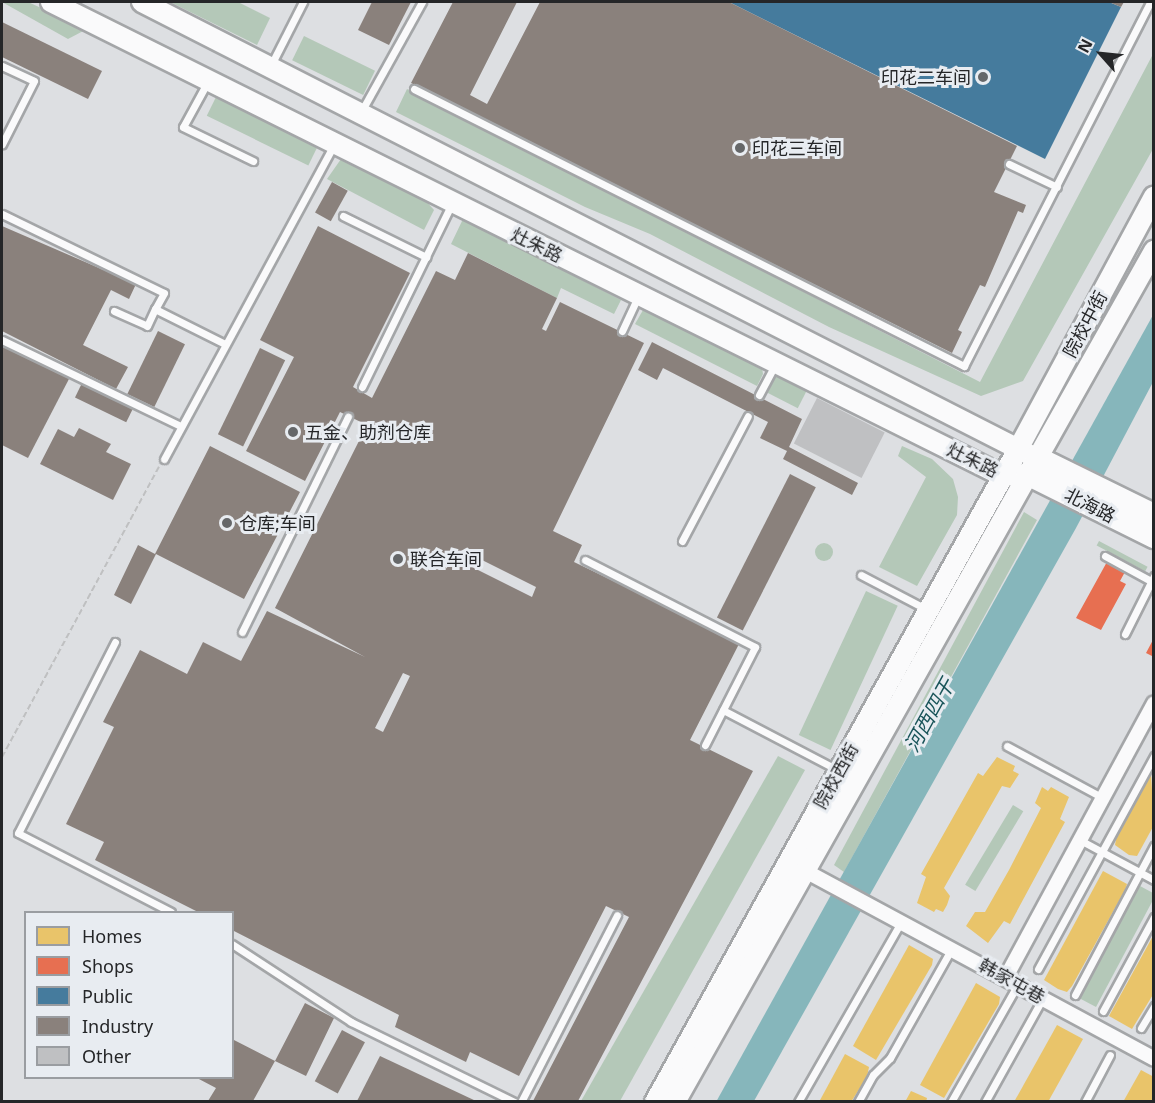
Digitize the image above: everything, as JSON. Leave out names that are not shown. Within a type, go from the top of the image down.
[{"type":"main road","name":"灶朱路","points":[[51,2],[1003,476],[1027,461]]},
{"type":"main road","name":"灶朱路","points":[[142,2],[1027,461]]},
{"type":"main road","name":"院校中街","points":[[1027,461],[1154,197]]},
{"type":"main road","name":"院校中街","points":[[1027,461],[1154,251]]},
{"type":"main road","name":"北海路","points":[[1027,461],[1096,498],[1154,537]]},
{"type":"main road","name":"院校西街","points":[[655,1101],[796,866],[1027,461]]},
{"type":"main road","name":"院校西街","points":[[675,1101],[796,866],[839,771],[1003,476]]},
{"type":"main road","name":"北海路","points":[[1096,498],[1154,515]]},
{"type":"street","points":[[1012,981],[1080,840],[1154,703]]},
{"type":"street","name":"韩家屯巷","points":[[796,866],[952,948],[1154,1059]]},
{"type":"lane","points":[[270,68],[303,2]]},
{"type":"lane","points":[[359,114],[422,2]]},
{"type":"lane","points":[[414,89],[964,366],[1150,2]]},
{"type":"lane","points":[[2,66],[34,81],[2,144]]},
{"type":"lane","points":[[208,81],[183,127],[253,161]]},
{"type":"lane","points":[[164,459],[334,144]]},
{"type":"lane","points":[[1009,164],[1057,187]]},
{"type":"lane","points":[[362,387],[453,203]]},
{"type":"lane","points":[[2,214],[164,293],[147,326],[114,311]]},
{"type":"lane","points":[[344,216],[426,257]]},
{"type":"lane","points":[[622,331],[640,295]]},
{"type":"lane","points":[[155,309],[225,344]]},
{"type":"lane","points":[[2,340],[181,426]]},
{"type":"lane","points":[[759,395],[776,363]]},
{"type":"lane","points":[[682,541],[748,416]]},
{"type":"lane","points":[[242,632],[348,417]]},
{"type":"lane","points":[[1105,556],[1152,578],[1125,634]]},
{"type":"lane","points":[[585,560],[755,647],[705,745]]},
{"type":"lane","points":[[861,575],[928,610]]},
{"type":"lane","points":[[115,642],[18,833],[169,911]]},
{"type":"lane","points":[[723,710],[839,771]]},
{"type":"lane","points":[[1007,746],[1103,798]]},
{"type":"lane","points":[[1038,969],[1154,756]]},
{"type":"lane","points":[[1080,840],[1154,880]]},
{"type":"lane","points":[[1075,994],[1154,846]]},
{"type":"lane","points":[[521,1101],[617,915]]},
{"type":"lane","points":[[1104,1011],[1154,917]]},
{"type":"lane","points":[[798,1101],[901,922]]},
{"type":"lane","points":[[234,945],[351,1022],[514,1101]]},
{"type":"lane","points":[[858,1101],[873,1075],[890,1058],[952,948]]},
{"type":"lane","points":[[951,1101],[1012,981]]},
{"type":"lane","points":[[985,1101],[1043,998]]},
{"type":"lane","points":[[1141,1028],[1154,1006]]},
{"type":"lane","points":[[1085,1101],[1110,1055]]},
{"type":"path","points":[[2,757],[164,459]]},
{"type":"green space","points":[[2,2],[28,2],[87,29],[68,39]]},
{"type":"green space","points":[[170,2],[238,2],[270,18],[257,45]]},
{"type":"green space","points":[[304,36],[375,71],[363,95],[292,60]]},
{"type":"green space","points":[[1153,54],[1153,149],[1023,381],[981,396],[829,327],[650,234],[585,207],[396,112],[407,89],[980,382]]},
{"type":"green space","points":[[216,97],[318,147],[308,165],[207,116]]},
{"type":"green space","points":[[341,159],[426,201],[434,210],[424,230],[327,179]]},
{"type":"green space","points":[[463,219],[621,300],[614,314],[561,288],[557,298],[451,244]]},
{"type":"green space","points":[[643,310],[762,368],[763,374],[757,386],[635,324]]},
{"type":"green space","points":[[777,374],[807,389],[798,408],[767,393]]},
{"type":"green space","points":[[902,446],[932,459],[953,479],[958,497],[957,515],[917,586],[879,567],[926,477],[898,456]]},
{"type":"green space","points":[[1024,512],[1037,520],[844,872],[834,865]]},
{"type":"green space","points":[[1099,541],[1148,567],[1145,571],[1097,545]]},
{"type":"green space","points":[[824,543],[830,546],[833,552],[830,558],[824,561],[818,558],[815,552],[818,546]]},
{"type":"green space","points":[[866,591],[898,606],[831,750],[799,735]]},
{"type":"green space","points":[[778,756],[805,770],[620,1101],[581,1101]]},
{"type":"green space","points":[[1013,805],[1023,811],[975,891],[965,885]]},
{"type":"green space","points":[[1140,886],[1153,893],[1153,900],[1096,1007],[1079,998]]},
{"type":"water","points":[[1153,315],[1153,382],[1076,528],[754,1101],[716,1102]]},
{"type":"building: Homes","points":[[997,757],[1015,766],[1013,771],[1019,774],[1010,788],[1002,786],[944,888],[950,896],[947,905],[943,912],[936,909],[934,912],[917,903],[926,877],[921,874],[978,773],[983,776]]},
{"type":"building: Homes","points":[[1151,773],[1154,825],[1137,856],[1129,855],[1115,845],[1117,834]]},
{"type":"building: Homes","points":[[1042,787],[1048,791],[1051,787],[1069,797],[1060,819],[1065,822],[1010,924],[1004,921],[988,943],[966,926],[975,912],[985,912],[1009,870],[1041,808],[1035,803]]},
{"type":"building: Homes","points":[[1103,871],[1127,884],[1125,890],[1072,986],[1067,992],[1058,989],[1044,980]]},
{"type":"building: Homes","points":[[1154,934],[1154,993],[1132,1029],[1109,1016]]},
{"type":"building: Homes","points":[[909,945],[933,959],[932,965],[876,1060],[853,1046]]},
{"type":"building: Homes","points":[[976,983],[1000,997],[999,1004],[944,1098],[920,1085]]},
{"type":"building: Homes","points":[[1057,1025],[1083,1039],[1048,1102],[1014,1102]]},
{"type":"building: Homes","points":[[845,1054],[869,1067],[867,1077],[851,1102],[819,1102]]},
{"type":"building: Homes","points":[[1141,1070],[1154,1077],[1154,1102],[1123,1102]]},
{"type":"building: Homes","points":[[911,1091],[927,1098],[926,1102],[905,1102]]},
{"type":"building: Shops","points":[[1108,560],[1126,570],[1120,581],[1126,584],[1101,630],[1076,618]]},
{"type":"building: Shops","points":[[1154,638],[1154,657],[1146,653]]},
{"type":"building: Public","name":"印花二车间","points":[[729,2],[1109,2],[1121,7],[1045,159]]},
{"type":"building: Industry","points":[[372,2],[411,2],[389,45],[358,30]]},
{"type":"building: Industry","name":"印花三车间","points":[[453,2],[517,2],[470,95],[487,104],[540,2],[729,2],[1017,146],[994,192],[1026,205],[1023,213],[1018,211],[985,287],[980,285],[958,330],[962,332],[952,353],[411,83]]},
{"type":"building: Industry","points":[[1109,2],[1124,2],[1121,7]]},
{"type":"building: Industry","points":[[2,22],[102,71],[88,99],[2,57]]},
{"type":"building: Industry","points":[[332,182],[348,191],[331,221],[315,213]]},
{"type":"building: Industry","points":[[2,226],[136,284],[129,299],[111,290],[83,345],[128,367],[116,389],[2,331]]},
{"type":"building: Industry","points":[[318,226],[410,273],[353,387],[372,398],[436,271],[455,280],[468,253],[557,298],[542,329],[546,331],[560,302],[644,343],[553,531],[582,545],[574,562],[740,642],[690,740],[753,771],[578,1101],[533,1101],[629,917],[606,906],[519,1076],[470,1052],[466,1062],[395,1027],[399,1015],[234,931],[234,911],[196,911],[95,860],[104,842],[66,824],[114,727],[103,722],[140,650],[187,674],[203,642],[241,661],[267,611],[365,657],[275,608],[367,425],[340,412],[305,481],[246,451],[294,357],[260,340]],"holes":[[[470,554],[536,587],[532,597],[466,564]],[[403,673],[410,676],[383,732],[375,728]]]},
{"type":"building: Industry","points":[[158,331],[185,344],[154,407],[127,394]]},
{"type":"building: Industry","points":[[2,342],[70,377],[28,458],[2,445]]},
{"type":"building: Industry","points":[[652,342],[802,419],[789,447],[858,483],[852,495],[783,459],[787,451],[760,438],[768,422],[663,368],[657,380],[638,370]]},
{"type":"building: Industry","points":[[260,348],[285,360],[243,447],[218,434]]},
{"type":"building: Industry","points":[[82,383],[133,408],[126,422],[75,397]]},
{"type":"building: Industry","points":[[79,428],[111,444],[106,452],[131,464],[113,500],[40,464],[58,429],[74,437]]},
{"type":"building: Industry","name":"仓库;车间","points":[[210,446],[300,492],[244,599],[156,554],[131,604],[114,595],[138,545],[155,554]]},
{"type":"building: Industry","points":[[790,474],[816,487],[743,631],[717,617]]},
{"type":"building: Industry","points":[[305,1003],[334,1018],[306,1076],[275,1061]]},
{"type":"building: Industry","points":[[342,1030],[365,1042],[338,1093],[315,1081]]},
{"type":"building: Industry","points":[[234,1040],[275,1061],[253,1101],[208,1101],[216,1088],[199,1079],[234,1079]]},
{"type":"building: Industry","points":[[380,1056],[476,1101],[357,1101]]},
{"type":"building: Other","points":[[817,398],[885,433],[862,478],[794,443]]},
{"type":"place","name":"印花二车间","points":[[983,77]]},
{"type":"place","name":"印花三车间","points":[[740,148]]},
{"type":"place","name":"五金、助剂仓库","points":[[293,432]]},
{"type":"place","name":"仓库;车间","points":[[227,523]]},
{"type":"place","name":"联合车间","points":[[398,559]]},
{"type":"water label","name":"河西四干","points":[[929,715]]}]
